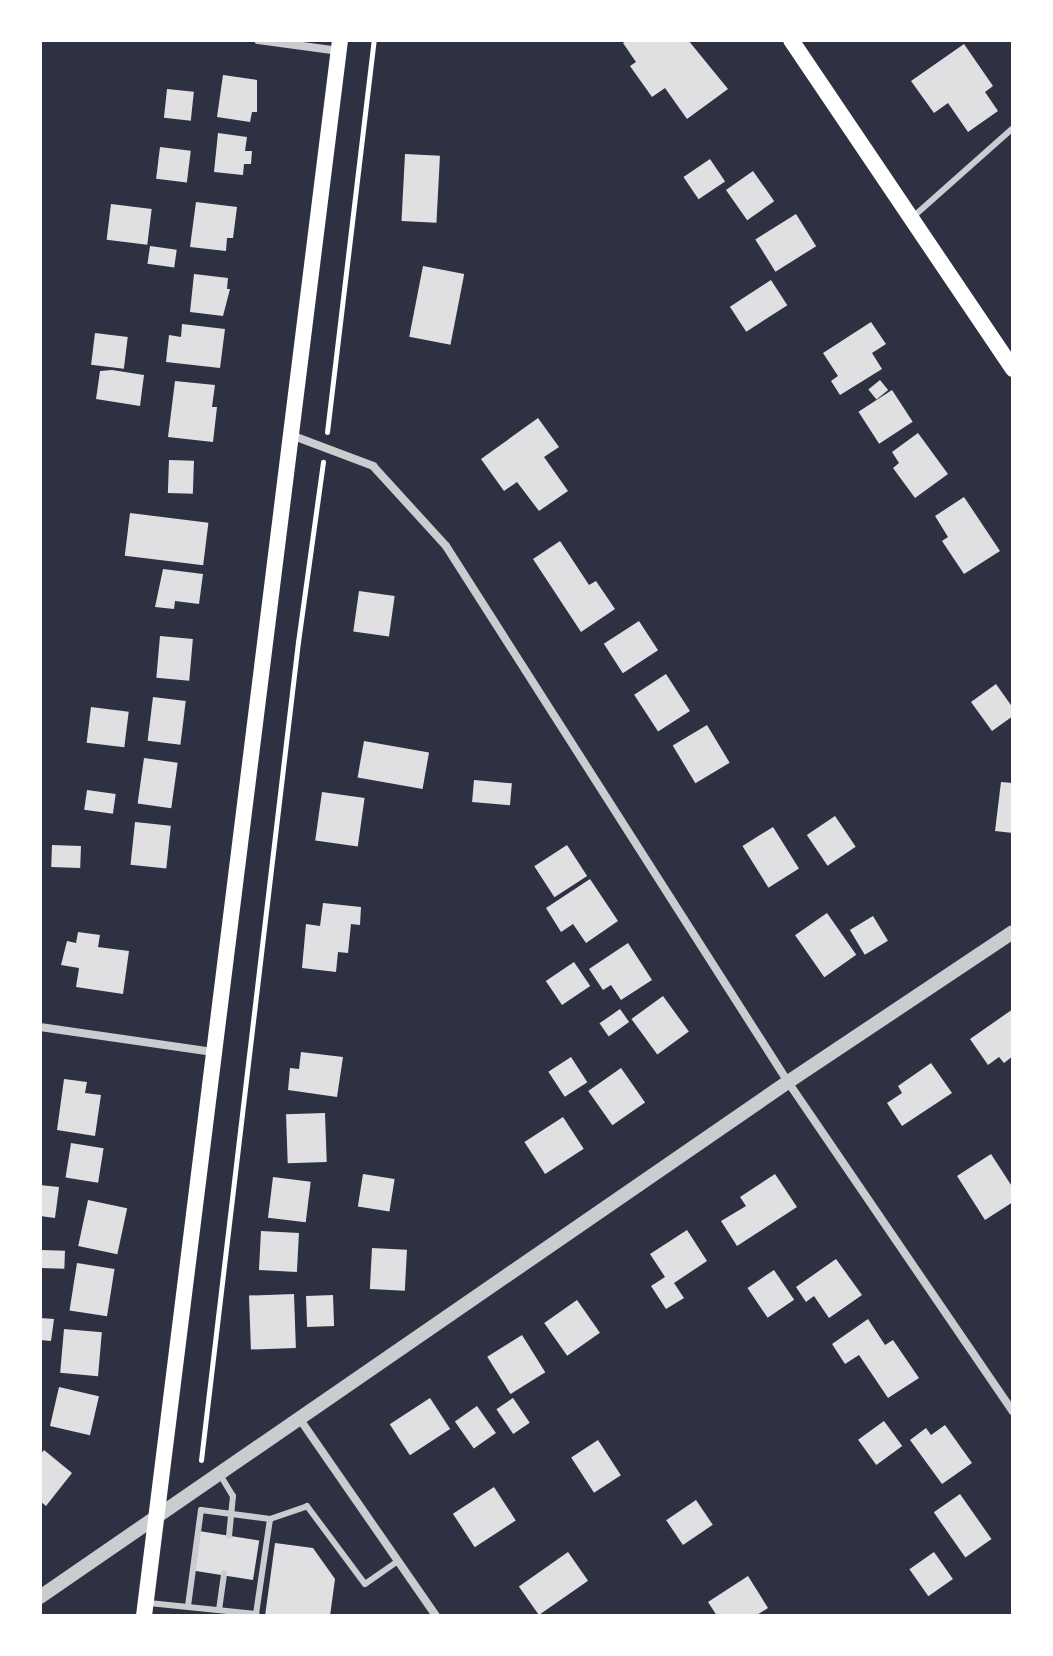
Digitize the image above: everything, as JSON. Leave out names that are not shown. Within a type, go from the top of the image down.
[{"type":"main road","points":[[791,40],[1013,369]]},
{"type":"main road","points":[[144,1609],[340,45]]},
{"type":"street","points":[[258,40],[340,45]]},
{"type":"street","points":[[291,435],[373,466],[446,546],[788,1082],[1013,1412]]},
{"type":"street","points":[[40,1597],[788,1082],[1013,932]]},
{"type":"street","points":[[40,1027],[214,1052]]},
{"type":"street","points":[[299,1417],[436,1616]]},
{"type":"lane","points":[[911,218],[1013,128]]},
{"type":"lane","points":[[219,1473],[233,1496],[229,1536]]},
{"type":"lane","points":[[188,1606],[201,1510],[270,1519],[307,1506],[365,1584],[399,1560]]},
{"type":"lane","points":[[144,1609],[188,1606],[256,1614],[270,1519]]},
{"type":"lane","points":[[219,1610],[224,1573]]},
{"type":"path","points":[[198,1487],[298,642],[325,448],[374,40]]},
{"type":"building","points":[[628,40],[688,40],[728,89],[687,119],[665,88],[652,97],[630,66],[636,62],[623,43]]},
{"type":"building","points":[[964,44],[993,86],[985,92],[998,111],[968,132],[948,103],[934,113],[911,81]]},
{"type":"building","points":[[223,75],[257,80],[257,112],[252,112],[250,122],[217,117]]},
{"type":"building","points":[[167,89],[194,92],[191,121],[164,118]]},
{"type":"building","points":[[218,133],[247,137],[245,151],[252,151],[251,164],[244,164],[243,175],[214,172]]},
{"type":"building","points":[[160,147],[191,151],[187,183],[156,179]]},
{"type":"building","points":[[405,154],[440,156],[436,223],[401,221]]},
{"type":"building","points":[[710,159],[725,181],[699,199],[683,177]]},
{"type":"building","points":[[753,171],[774,201],[747,220],[726,190]]},
{"type":"building","points":[[196,202],[237,207],[233,238],[227,238],[226,251],[190,247]]},
{"type":"building","points":[[111,204],[152,209],[147,245],[107,240]]},
{"type":"building","points":[[796,214],[816,246],[775,272],[755,239]]},
{"type":"building","points":[[150,246],[177,250],[174,268],[147,264]]},
{"type":"building","points":[[423,266],[464,274],[450,345],[409,337]]},
{"type":"building","points":[[194,274],[228,278],[227,289],[230,289],[223,316],[190,312]]},
{"type":"building","points":[[771,280],[787,305],[746,332],[730,307]]},
{"type":"building","points":[[871,322],[886,344],[872,353],[882,369],[840,395],[831,381],[838,376],[823,353]]},
{"type":"building","points":[[182,324],[225,329],[220,368],[166,362],[169,335],[181,337]]},
{"type":"building","points":[[95,333],[128,337],[124,369],[91,365]]},
{"type":"building","points":[[100,371],[144,375],[140,406],[96,399]]},
{"type":"building","points":[[880,380],[888,390],[877,400],[868,389]]},
{"type":"building","points":[[175,381],[215,385],[212,407],[217,407],[213,442],[168,437]]},
{"type":"building","points":[[892,390],[913,422],[879,444],[858,412]]},
{"type":"building","points":[[538,418],[559,447],[544,457],[568,491],[539,511],[517,482],[504,491],[481,459]]},
{"type":"building","points":[[918,433],[948,474],[915,498],[893,468],[899,463],[892,452]]},
{"type":"building","points":[[169,460],[194,461],[193,494],[168,493]]},
{"type":"building","points":[[964,497],[1000,551],[964,574],[942,541],[948,537],[935,516]]},
{"type":"building","points":[[130,513],[208,523],[203,565],[125,556]]},
{"type":"building","points":[[560,541],[589,585],[596,581],[615,609],[581,632],[533,559]]},
{"type":"building","points":[[163,569],[203,574],[199,604],[175,601],[174,609],[155,607]]},
{"type":"building","points":[[359,591],[395,596],[389,637],[353,632]]},
{"type":"building","points":[[639,621],[658,650],[623,673],[604,644]]},
{"type":"building","points":[[160,636],[193,639],[189,681],[156,678]]},
{"type":"building","points":[[666,674],[690,711],[658,732],[634,695]]},
{"type":"building","points":[[996,684],[1013,708],[1013,716],[992,731],[971,702]]},
{"type":"building","points":[[153,697],[186,701],[180,745],[148,741]]},
{"type":"building","points":[[91,707],[129,712],[124,747],[87,743]]},
{"type":"building","points":[[707,725],[730,763],[695,783],[673,746]]},
{"type":"building","points":[[364,741],[429,752],[423,789],[358,777]]},
{"type":"building","points":[[144,758],[178,763],[171,808],[138,804]]},
{"type":"building","points":[[474,780],[512,783],[510,805],[472,802]]},
{"type":"building","points":[[1001,782],[1013,783],[1013,833],[995,831]]},
{"type":"building","points":[[87,790],[116,794],[113,814],[84,810]]},
{"type":"building","points":[[322,792],[365,798],[358,847],[315,841]]},
{"type":"building","points":[[835,816],[856,847],[828,866],[807,835]]},
{"type":"building","points":[[135,822],[171,826],[166,869],[131,865]]},
{"type":"building","points":[[773,827],[799,869],[768,888],[742,846]]},
{"type":"building","points":[[52,845],[81,846],[80,868],[51,867]]},
{"type":"building","points":[[567,845],[587,876],[554,897],[534,866]]},
{"type":"building","points":[[590,879],[618,921],[586,943],[573,924],[561,932],[546,908]]},
{"type":"building","points":[[323,903],[361,907],[360,925],[351,924],[348,953],[338,952],[336,972],[302,968],[306,924],[320,926]]},
{"type":"building","points":[[827,913],[856,955],[824,977],[795,935]]},
{"type":"building","points":[[873,916],[888,941],[865,955],[850,930]]},
{"type":"building","points":[[78,932],[100,935],[98,947],[129,951],[123,994],[76,987],[79,968],[61,965],[67,941],[76,943]]},
{"type":"building","points":[[628,943],[652,980],[621,1000],[611,985],[603,990],[589,969]]},
{"type":"building","points":[[574,962],[590,986],[562,1005],[546,981]]},
{"type":"building","points":[[663,996],[689,1032],[657,1055],[631,1019]]},
{"type":"building","points":[[620,1009],[629,1022],[609,1036],[600,1023]]},
{"type":"building","points":[[1013,1009],[1013,1056],[1004,1063],[999,1057],[988,1065],[970,1039]]},
{"type":"building","points":[[301,1052],[343,1057],[337,1097],[288,1090],[290,1068],[299,1069]]},
{"type":"building","points":[[571,1057],[587,1082],[565,1097],[548,1072]]},
{"type":"building","points":[[931,1063],[952,1093],[902,1126],[887,1103],[902,1093],[898,1086]]},
{"type":"building","points":[[621,1068],[645,1102],[612,1125],[588,1091]]},
{"type":"building","points":[[64,1079],[87,1082],[85,1093],[101,1095],[95,1136],[57,1130]]},
{"type":"building","points":[[325,1113],[327,1162],[288,1163],[286,1114]]},
{"type":"building","points":[[563,1117],[584,1149],[545,1174],[524,1142]]},
{"type":"building","points":[[71,1143],[104,1148],[98,1183],[66,1178]]},
{"type":"building","points":[[991,1154],[1013,1188],[1013,1202],[985,1220],[957,1176]]},
{"type":"building","points":[[363,1174],[395,1179],[389,1212],[358,1207]]},
{"type":"building","points":[[775,1174],[797,1207],[737,1246],[721,1221],[746,1206],[740,1197]]},
{"type":"building","points":[[273,1177],[311,1182],[306,1222],[268,1218]]},
{"type":"building","points":[[40,1185],[59,1187],[55,1218],[40,1216]]},
{"type":"building","points":[[88,1200],[127,1208],[117,1254],[78,1246]]},
{"type":"building","points":[[687,1230],[707,1261],[674,1283],[684,1298],[666,1309],[651,1286],[665,1277],[650,1254]]},
{"type":"building","points":[[261,1231],[299,1233],[297,1272],[259,1270]]},
{"type":"building","points":[[372,1248],[407,1250],[405,1291],[370,1289]]},
{"type":"building","points":[[41,1250],[65,1251],[64,1269],[40,1268]]},
{"type":"building","points":[[836,1259],[862,1295],[829,1318],[814,1296],[806,1302],[796,1287]]},
{"type":"building","points":[[77,1263],[115,1269],[107,1316],[69,1310]]},
{"type":"building","points":[[774,1270],[794,1300],[768,1318],[747,1288]]},
{"type":"building","points":[[294,1294],[296,1348],[251,1350],[249,1296]]},
{"type":"building","points":[[333,1295],[334,1326],[307,1327],[306,1296]]},
{"type":"building","points":[[577,1300],[600,1333],[567,1356],[544,1323]]},
{"type":"building","points":[[40,1318],[54,1319],[51,1341],[40,1340]]},
{"type":"building","points":[[868,1319],[885,1345],[893,1340],[919,1378],[888,1398],[859,1355],[845,1364],[832,1344]]},
{"type":"building","points":[[64,1329],[102,1332],[98,1376],[60,1373]]},
{"type":"building","points":[[522,1335],[545,1372],[511,1394],[487,1357]]},
{"type":"building","points":[[59,1387],[99,1396],[90,1435],[50,1426]]},
{"type":"building","points":[[430,1398],[450,1429],[410,1455],[390,1424]]},
{"type":"building","points":[[513,1398],[530,1423],[513,1434],[496,1409]]},
{"type":"building","points":[[477,1406],[496,1433],[474,1449],[455,1421]]},
{"type":"building","points":[[884,1421],[902,1446],[876,1465],[858,1440]]},
{"type":"building","points":[[945,1425],[972,1463],[942,1484],[910,1440],[926,1428],[931,1435]]},
{"type":"building","points":[[598,1440],[621,1475],[594,1493],[571,1457]]},
{"type":"building","points":[[44,1450],[72,1473],[46,1506],[40,1501],[40,1455]]},
{"type":"building","points":[[494,1487],[516,1521],[475,1547],[453,1514]]},
{"type":"building","points":[[960,1494],[992,1539],[965,1557],[934,1512]]},
{"type":"building","points":[[696,1500],[713,1525],[683,1545],[666,1520]]},
{"type":"building","points":[[199,1531],[259,1541],[253,1580],[193,1571]]},
{"type":"building","points":[[275,1543],[313,1548],[335,1579],[330,1616],[265,1616]]},
{"type":"building","points":[[568,1552],[588,1581],[539,1615],[519,1586]]},
{"type":"building","points":[[934,1552],[953,1579],[928,1596],[909,1569]]},
{"type":"building","points":[[748,1576],[768,1608],[755,1616],[717,1616],[708,1602]]}]
